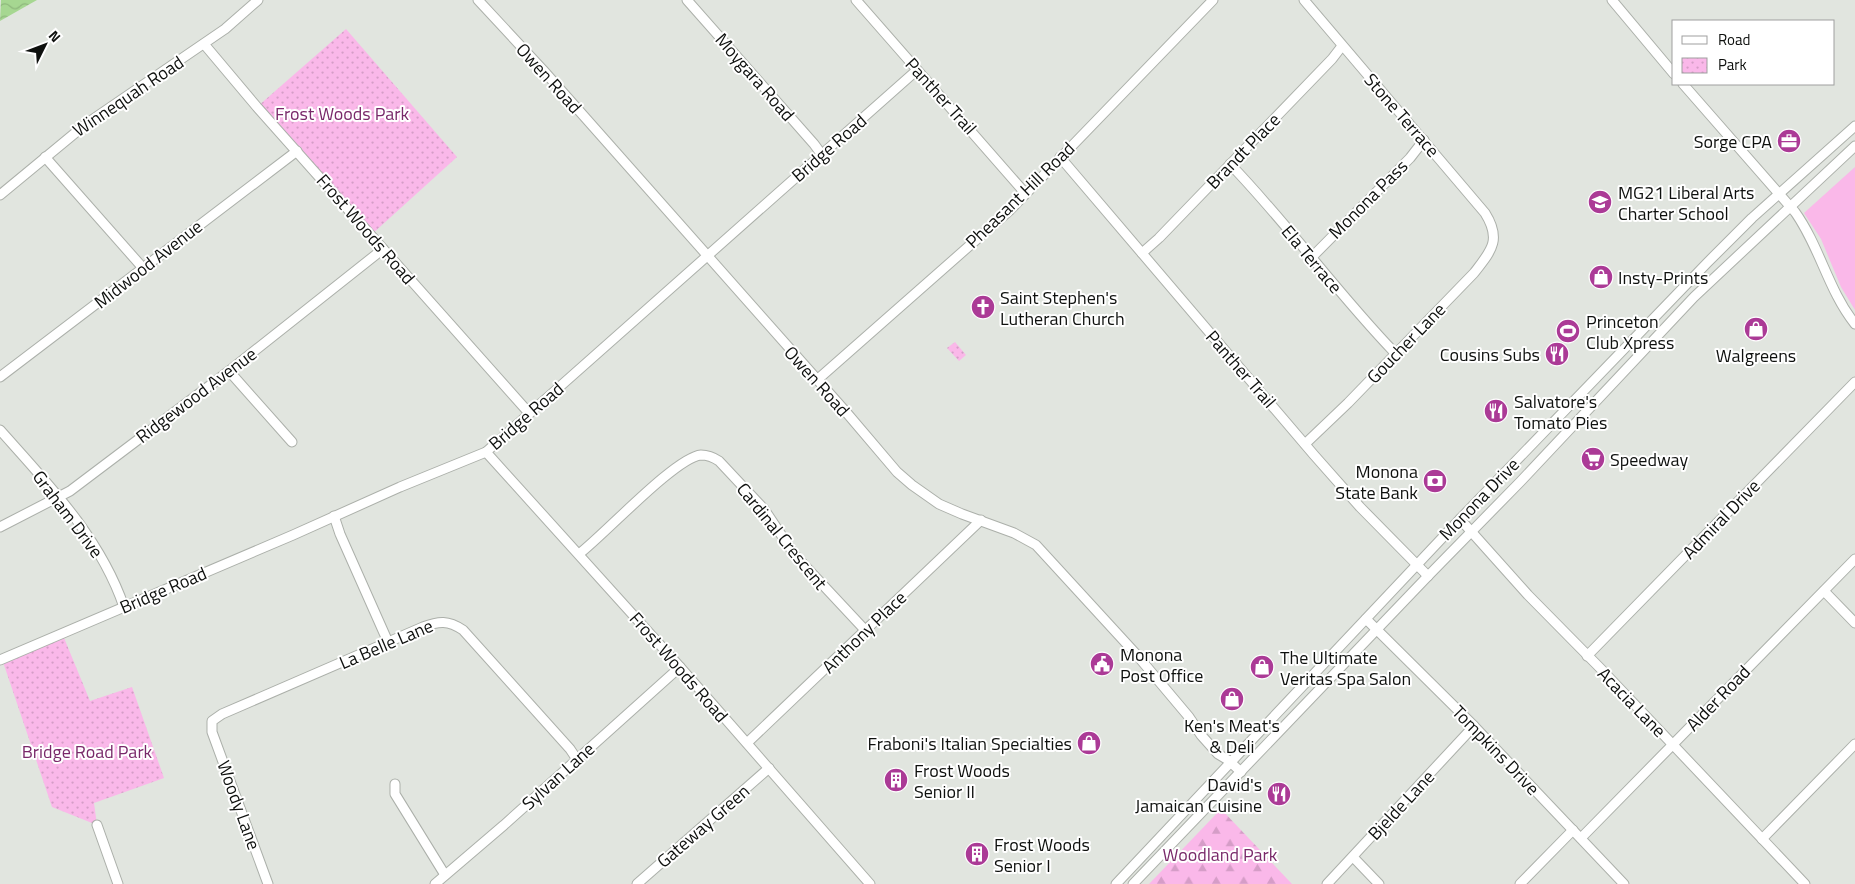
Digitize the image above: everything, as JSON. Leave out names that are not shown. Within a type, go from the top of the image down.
[{"type":"street","name":"Winnequah Road","points":[[0,194],[86,124],[234,23],[258,0]]},
{"type":"street","name":"Owen Road","points":[[478,0],[817,380],[887,462],[910,484],[939,504],[1014,532],[1036,545],[1110,625],[1189,717],[1241,772]]},
{"type":"street","name":"Moygara Road","points":[[687,0],[822,155]]},
{"type":"street","name":"Panther Trail","points":[[856,0],[1026,193]]},
{"type":"street","name":"Pheasant Hill Road","points":[[817,380],[1010,210],[1213,0]]},
{"type":"street","name":"Stone Terrace","points":[[1304,0],[1485,213],[1492,224],[1493,233]]},
{"type":"street","points":[[1612,0],[1672,72]]},
{"type":"street","name":"Frost Woods Road","points":[[204,44],[529,413]]},
{"type":"street","name":"Brandt Place","points":[[1142,254],[1332,60],[1342,46]]},
{"type":"street","name":"Bridge Road","points":[[0,660],[486,452],[917,70]]},
{"type":"street","points":[[1683,85],[1790,206],[1809,234],[1842,308],[1855,324]]},
{"type":"street","name":"Monona Drive","points":[[1116,884],[1229,761],[1707,263],[1779,194],[1855,126]]},
{"type":"street","name":"Monona Pass","points":[[1312,257],[1410,158],[1424,140]]},
{"type":"street","name":"Monona Drive","points":[[1133,884],[1471,533],[1694,297],[1855,146]]},
{"type":"street","name":"Midwood Avenue","points":[[0,377],[297,151]]},
{"type":"street","points":[[45,157],[143,268]]},
{"type":"street","name":"Panther Trail","points":[[1060,157],[1354,501],[1428,576]]},
{"type":"street","name":"Ela Terrace","points":[[1230,164],[1312,257],[1364,322],[1395,353]]},
{"type":"street","name":"Goucher Lane","points":[[1305,444],[1348,403],[1474,273],[1492,250],[1493,233]]},
{"type":"street","name":"Ridgewood Avenue","points":[[0,527],[59,497],[229,371],[384,250]]},
{"type":"street","points":[[229,371],[292,442]]},
{"type":"street","name":"Admiral Drive","points":[[1587,656],[1855,382]]},
{"type":"street","name":"Graham Drive","points":[[0,430],[59,497],[89,536],[102,557],[124,607]]},
{"type":"street","name":"Frost Woods Road","points":[[486,452],[580,554],[870,884]]},
{"type":"street","name":"Cardinal Crescent","points":[[580,554],[682,463],[700,455],[711,456],[719,461],[764,509],[794,554],[865,630]]},
{"type":"street","points":[[334,516],[340,534],[388,642]]},
{"type":"street","name":"Acacia Lane","points":[[1460,519],[1587,656],[1805,884]]},
{"type":"street","name":"Anthony Place","points":[[747,743],[981,520]]},
{"type":"street","name":"Alder Road","points":[[1581,838],[1855,559]]},
{"type":"street","points":[[1824,591],[1855,623]]},
{"type":"street","name":"Tompkins Drive","points":[[1366,619],[1474,726],[1624,884]]},
{"type":"street","name":"La Belle Lane","points":[[212,726],[212,721],[222,714],[388,642],[438,622],[448,622],[456,625],[470,636],[576,758]]},
{"type":"street","name":"Sylvan Lane","points":[[436,884],[680,667]]},
{"type":"street","name":"Woody Lane","points":[[212,726],[212,732],[268,884]]},
{"type":"street","name":"Bjelde Lane","points":[[1327,884],[1474,726]]},
{"type":"street","points":[[1762,839],[1855,744]]},
{"type":"street","name":"Gateway Green","points":[[637,884],[769,768]]},
{"type":"street","points":[[395,784],[395,794],[445,875]]},
{"type":"street","points":[[97,825],[118,884]]},
{"type":"street","points":[[1520,884],[1573,830]]},
{"type":"street","points":[[1353,857],[1379,884]]},
{"type":"green space","name":"Frost Woods Park","points":[[346,29],[457,157],[371,235],[257,107]]},
{"type":"green space","points":[[1855,167],[1855,310],[1841,287],[1821,239],[1804,213]]},
{"type":"green space","points":[[955,342],[966,355],[959,361],[947,348]]},
{"type":"green space","name":"Bridge Road Park","points":[[62,633],[90,701],[132,687],[164,778],[94,803],[97,825],[52,807],[2,659]]},
{"type":"green space","name":"Woodland Park","points":[[1221,809],[1292,884],[1149,884]]},
{"type":"water","points":[[1,0],[37,0],[0,21]]},
{"type":"place","name":"Sorge CPA","points":[[1789,141]]},
{"type":"place","name":"MG21 Liberal Arts Charter School","points":[[1600,202]]},
{"type":"place","name":"Insty-Prints","points":[[1601,277]]},
{"type":"place","name":"Saint Stephen's Lutheran Church","points":[[983,307]]},
{"type":"place","name":"Walgreens","points":[[1756,329]]},
{"type":"place","name":"Princeton Club Xpress","points":[[1568,331]]},
{"type":"place","name":"Cousins Subs","points":[[1557,354]]},
{"type":"place","name":"Salvatore's Tomato Pies","points":[[1496,411]]},
{"type":"place","name":"Speedway","points":[[1593,459]]},
{"type":"place","name":"Monona State Bank","points":[[1435,481]]},
{"type":"place","name":"Monona Post Office","points":[[1102,664]]},
{"type":"place","name":"The Ultimate Veritas Spa Salon","points":[[1262,667]]},
{"type":"place","name":"Ken's Meat's & Deli","points":[[1232,699]]},
{"type":"place","name":"Fraboni's Italian Specialties","points":[[1089,743]]},
{"type":"place","name":"Frost Woods Senior II","points":[[896,780]]},
{"type":"place","name":"David's Jamaican Cuisine","points":[[1279,794]]},
{"type":"place","name":"Frost Woods Senior I","points":[[977,854]]}]
